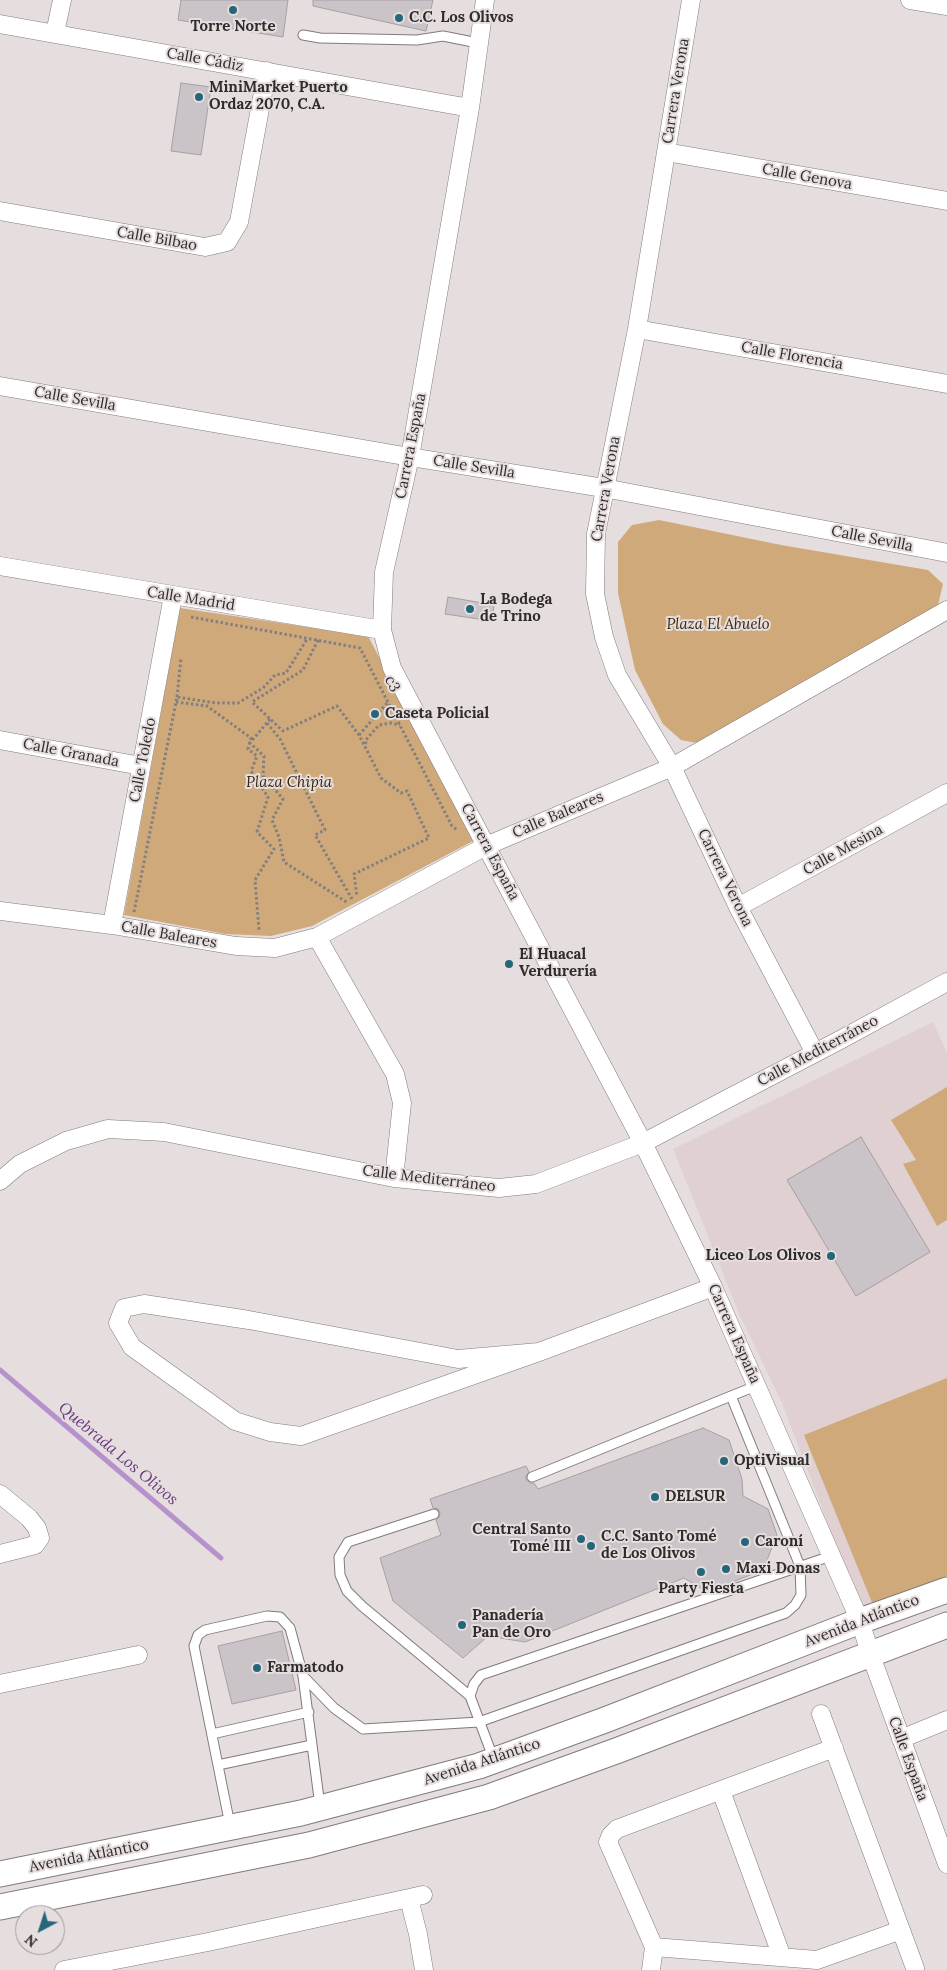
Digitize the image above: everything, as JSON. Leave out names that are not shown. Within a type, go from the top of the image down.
[{"type":"main road","name":"Avenida Atlántico","points":[[0,1874],[320,1808],[494,1760],[605,1720],[860,1621],[947,1590]]},
{"type":"main road","points":[[0,1907],[309,1845],[489,1797],[616,1751],[947,1625]]},
{"type":"street","points":[[56,33],[62,0]]},
{"type":"street","name":"Carrera España","points":[[485,0],[470,108],[410,457],[384,572],[382,630],[392,668],[643,1143],[713,1287],[860,1621],[870,1653]]},
{"type":"street","name":"Carrera Verona","points":[[691,0],[637,329],[596,534],[595,594],[604,637],[618,676],[672,767],[738,907],[815,1053]]},
{"type":"street","points":[[910,0],[947,6]]},
{"type":"street","name":"Calle Cádiz","points":[[0,24],[470,108]]},
{"type":"street","name":"Calle Bilbao","points":[[0,211],[205,247],[227,242],[239,222],[267,71]]},
{"type":"street","name":"Calle Genova","points":[[666,152],[947,201]]},
{"type":"street","name":"Calle Florencia","points":[[637,329],[947,384]]},
{"type":"street","name":"Calle Sevilla","points":[[0,386],[410,457],[604,488],[946,556]]},
{"type":"street","name":"Calle Madrid","points":[[0,566],[382,630]]},
{"type":"street","name":"Calle Toledo","points":[[112,925],[173,596]]},
{"type":"street","name":"Calle Baleares","points":[[0,911],[112,925],[236,946],[275,948],[316,938],[486,846],[672,767],[947,610]]},
{"type":"street","name":"Calle Granada","points":[[0,740],[142,766]]},
{"type":"street","name":"Calle Mesina","points":[[738,907],[947,793]]},
{"type":"street","points":[[316,938],[395,1074],[402,1103],[394,1178]]},
{"type":"street","name":"Calle Mediterráneo","points":[[0,1181],[20,1164],[66,1141],[108,1130],[164,1132],[394,1178],[499,1188],[536,1184],[643,1143],[947,982]]},
{"type":"street","points":[[539,1352],[458,1359],[249,1320],[144,1304],[124,1308],[118,1323],[132,1347],[235,1421],[270,1432],[301,1436],[539,1352],[713,1287]]},
{"type":"street","points":[[0,1494],[29,1518],[37,1528],[40,1538],[34,1544],[0,1554]]},
{"type":"street","name":"Calle España","points":[[870,1653],[947,1864]]},
{"type":"street","points":[[0,1684],[138,1655]]},
{"type":"street","points":[[821,1714],[915,1968]]},
{"type":"street","points":[[901,1739],[947,1720]]},
{"type":"street","points":[[651,1970],[654,1947],[608,1842],[611,1835],[617,1829],[834,1748]]},
{"type":"street","points":[[721,1791],[782,1957]]},
{"type":"street","points":[[64,1970],[208,1942],[416,1897],[418,1934],[424,1970]]},
{"type":"street","points":[[654,1947],[818,1960],[901,1930]]},
{"type":"lane","points":[[303,35],[320,38],[417,40],[443,36],[478,44]]},
{"type":"lane","points":[[532,1477],[756,1386]]},
{"type":"lane","points":[[303,1676],[334,1708],[363,1729],[480,1722],[786,1613],[795,1605],[801,1594],[800,1566],[731,1396]]},
{"type":"lane","points":[[434,1514],[348,1542],[339,1557],[340,1574],[347,1591],[362,1606],[470,1696],[494,1760]]},
{"type":"lane","points":[[470,1696],[474,1684],[481,1675],[831,1556]]},
{"type":"lane","points":[[231,1827],[194,1646],[198,1635],[205,1630],[268,1616],[280,1617],[290,1628],[303,1676],[320,1808]]},
{"type":"lane","points":[[212,1734],[309,1712]]},
{"type":"lane","points":[[218,1766],[312,1745]]},
{"type":"path","name":"c3","points":[[185,616],[360,648],[452,826],[465,835]]},
{"type":"path","points":[[176,700],[238,703],[263,688],[275,675],[286,673],[307,639]]},
{"type":"path","points":[[318,640],[303,670],[252,702],[283,731],[337,706],[367,748]]},
{"type":"path","points":[[134,914],[176,700],[181,652]]},
{"type":"path","points":[[176,700],[207,706],[251,738],[248,748],[257,756],[251,771],[268,798],[257,832],[274,850],[255,880],[259,934]]},
{"type":"path","points":[[359,735],[388,702]]},
{"type":"path","points":[[250,743],[270,719]]},
{"type":"path","points":[[250,743],[264,756],[263,776],[283,799],[272,820],[279,837],[284,862],[350,902],[315,835],[324,830],[280,739],[267,723]]},
{"type":"path","points":[[358,901],[354,874],[429,838],[407,791],[401,793],[381,778],[364,741],[379,725],[391,723],[400,726]]},
{"type":"shaded area","name":"Liceo Los Olivos","points":[[933,1022],[947,1053],[947,1581],[866,1607],[858,1603],[782,1403],[740,1316],[673,1149]]},
{"type":"green space","name":"Plaza El Abuelo","points":[[659,520],[781,545],[928,570],[943,584],[938,605],[697,743],[681,740],[663,724],[635,670],[618,593],[618,542],[632,525]]},
{"type":"green space","name":"Plaza Chipia","points":[[180,608],[368,636],[475,840],[312,926],[271,936],[225,934],[124,915]]},
{"type":"green space","points":[[947,1087],[947,1220],[937,1226],[903,1164],[916,1160],[891,1120]]},
{"type":"green space","points":[[947,1378],[947,1576],[873,1605],[804,1435]]},
{"type":"building","name":"Torre Norte","points":[[181,0],[288,0],[283,37],[178,20]]},
{"type":"building","name":"C.C. Los Olivos","points":[[313,0],[433,0],[426,31],[313,6]]},
{"type":"building","points":[[181,83],[211,87],[201,155],[171,151]]},
{"type":"building","name":"La Bodega de Trino","points":[[448,597],[494,605],[492,621],[445,614]]},
{"type":"building","points":[[861,1137],[930,1252],[856,1296],[787,1180]]},
{"type":"building","name":"C.C. Santo Tomé de Los Olivos","points":[[703,1428],[729,1440],[742,1479],[743,1496],[768,1509],[777,1535],[763,1570],[707,1592],[684,1578],[525,1642],[488,1636],[463,1658],[393,1601],[380,1558],[441,1535],[436,1520],[439,1518],[440,1513],[438,1509],[433,1508],[430,1499],[526,1466],[529,1472],[526,1480],[534,1483],[538,1489]]},
{"type":"building","name":"Farmatodo","points":[[282,1631],[296,1690],[232,1704],[218,1646]]},
{"type":"waterway","name":"Quebrada Los Olivos","points":[[0,1370],[221,1558]]},
{"type":"place","name":"Torre Norte","points":[[233,10]]},
{"type":"place","name":"C.C. Los Olivos","points":[[399,18]]},
{"type":"place","name":"MiniMarket Puerto Ordaz 2070, C.A.","points":[[199,97]]},
{"type":"place","name":"La Bodega de Trino","points":[[470,609]]},
{"type":"place","name":"Caseta Policial","points":[[375,714]]},
{"type":"place","name":"El Huacal Verdurería","points":[[509,964]]},
{"type":"place","name":"Liceo Los Olivos","points":[[831,1256]]},
{"type":"place","name":"OptiVisual","points":[[724,1461]]},
{"type":"place","name":"DELSUR","points":[[655,1497]]},
{"type":"place","name":"Central Santo Tomé III","points":[[581,1539]]},
{"type":"place","name":"Caroní","points":[[745,1542]]},
{"type":"place","name":"C.C. Santo Tomé de Los Olivos","points":[[591,1546]]},
{"type":"place","name":"Maxi Donas","points":[[726,1569]]},
{"type":"place","name":"Party Fiesta","points":[[701,1572]]},
{"type":"place","name":"Panadería Pan de Oro","points":[[462,1625]]},
{"type":"place","name":"Farmatodo","points":[[257,1668]]}]
